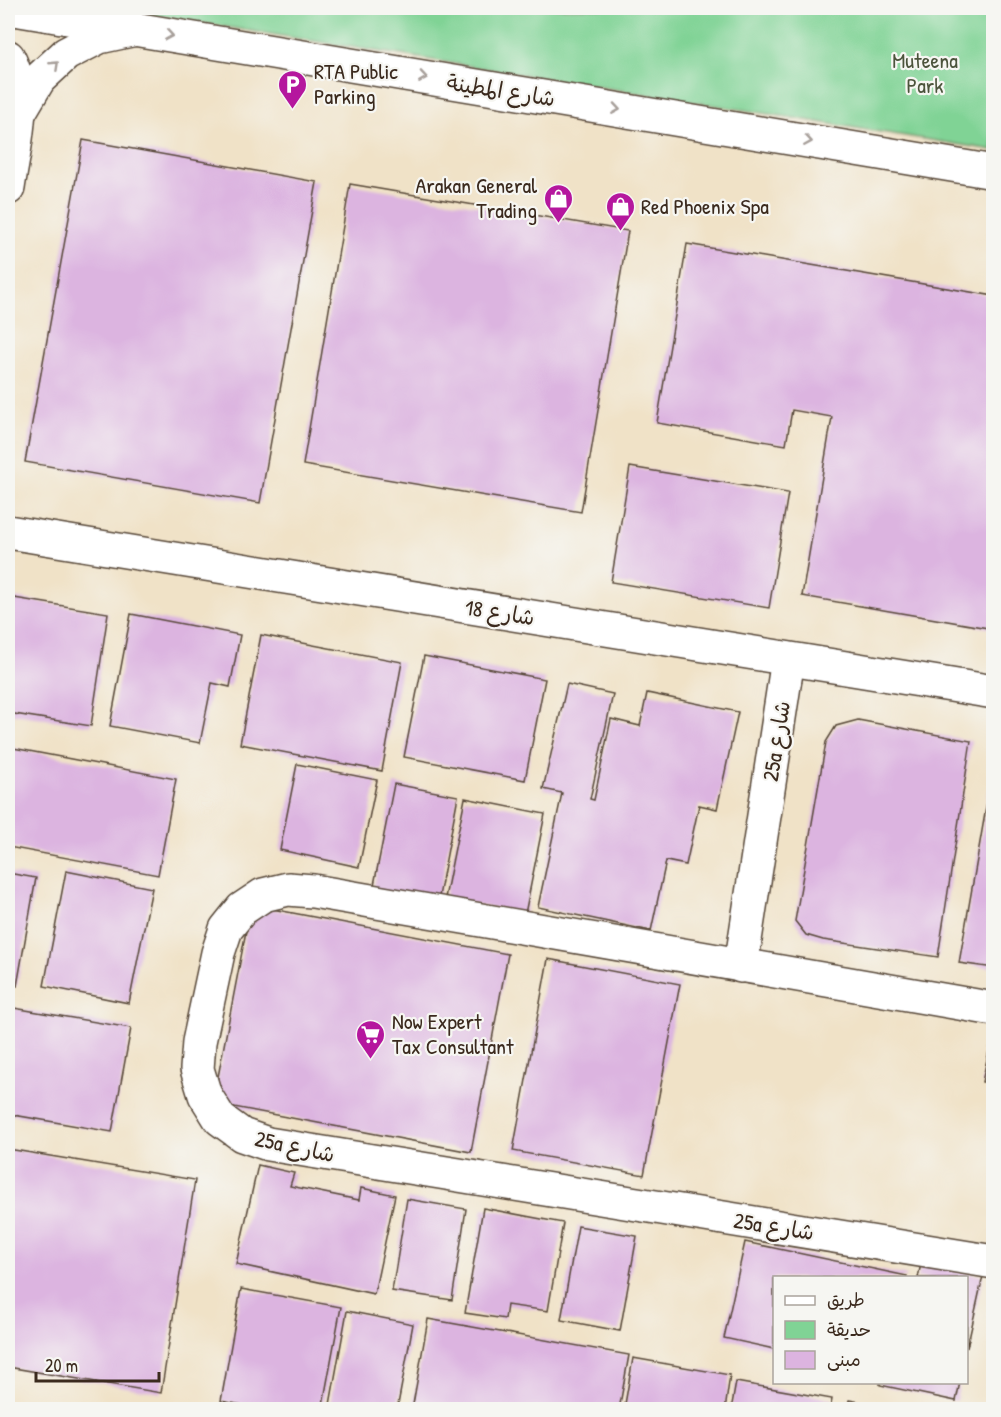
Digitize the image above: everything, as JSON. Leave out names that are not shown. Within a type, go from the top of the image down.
[{"type":"street","name":"شارع المطينة","points":[[8,8],[993,172]]},
{"type":"street","points":[[20,111],[39,79],[66,54],[99,37],[136,29]]},
{"type":"street","points":[[8,57],[15,71],[20,111],[8,188]]},
{"type":"street","name":"شارع 18","points":[[8,532],[993,692]]},
{"type":"street","name":"25a شارع","points":[[741,966],[788,659]]},
{"type":"street","name":"25a شارع","points":[[993,1009],[314,891],[288,889],[263,896],[242,909],[226,929],[218,953],[199,1042],[197,1069],[205,1095],[220,1119],[242,1135],[268,1144],[993,1262]]},
{"type":"green space","name":"Muteena Park","points":[[107,8],[993,8],[993,150]]},
{"type":"building","points":[[83,140],[317,182],[260,503],[25,462]]},
{"type":"building","points":[[350,184],[628,231],[581,512],[303,465]]},
{"type":"building","points":[[687,244],[994,296],[994,465],[991,481],[994,481],[994,629],[802,596],[832,417],[792,410],[786,445],[657,423]]},
{"type":"building","points":[[630,467],[788,493],[769,608],[611,582]]},
{"type":"building","points":[[8,597],[108,613],[91,726],[8,713]]},
{"type":"building","points":[[131,614],[240,635],[230,687],[212,683],[200,743],[110,726]]},
{"type":"building","points":[[261,635],[402,662],[382,771],[240,744]]},
{"type":"building","points":[[424,656],[545,679],[525,780],[404,757]]},
{"type":"building","points":[[567,684],[613,694],[590,799],[594,800],[611,719],[640,726],[647,693],[738,712],[717,809],[699,805],[686,865],[666,861],[651,931],[538,907],[562,793],[543,789]]},
{"type":"building","points":[[858,720],[971,741],[938,957],[823,940],[806,935],[795,921],[826,742],[836,726]]},
{"type":"building","points":[[8,747],[176,779],[158,875],[8,847]]},
{"type":"building","points":[[297,764],[377,780],[359,867],[280,850]]},
{"type":"building","points":[[992,773],[994,773],[994,968],[959,963]]},
{"type":"building","points":[[394,784],[458,796],[438,902],[373,890]]},
{"type":"building","points":[[465,798],[545,814],[525,914],[445,898]]},
{"type":"building","points":[[66,871],[152,888],[129,1003],[44,986]]},
{"type":"building","points":[[8,873],[36,878],[17,986],[8,984]]},
{"type":"building","points":[[251,905],[508,954],[471,1152],[213,1103]]},
{"type":"building","points":[[548,959],[680,984],[644,1175],[513,1151]]},
{"type":"building","points":[[8,1007],[131,1028],[112,1132],[8,1114]]},
{"type":"building","points":[[990,1046],[994,1047],[994,1084],[982,1082]]},
{"type":"building","points":[[8,1149],[195,1180],[161,1393],[8,1367]]},
{"type":"building","points":[[258,1165],[294,1173],[290,1186],[359,1200],[361,1188],[395,1195],[374,1294],[236,1264]]},
{"type":"building","points":[[407,1199],[466,1209],[452,1300],[392,1291]]},
{"type":"building","points":[[483,1208],[563,1223],[548,1311],[507,1305],[505,1319],[465,1313]]},
{"type":"building","points":[[578,1226],[637,1236],[620,1331],[561,1320]]},
{"type":"building","points":[[745,1242],[907,1276],[773,1276],[773,1349],[724,1338]]},
{"type":"building","points":[[921,1263],[983,1276],[968,1344],[968,1276],[918,1276]]},
{"type":"building","points":[[241,1289],[341,1307],[322,1410],[270,1410],[221,1401]]},
{"type":"building","points":[[347,1311],[413,1324],[397,1410],[329,1410]]},
{"type":"building","points":[[428,1319],[629,1355],[619,1410],[412,1410]]},
{"type":"building","points":[[633,1358],[730,1375],[725,1410],[624,1410]]},
{"type":"building","points":[[736,1382],[832,1399],[830,1410],[731,1410]]},
{"type":"building","points":[[880,1384],[960,1384],[956,1401]]},
{"type":"building","points":[[849,1400],[895,1408],[895,1410],[847,1410]]},
{"type":"place","name":"RTA Public Parking","points":[[293,110]]},
{"type":"place","name":"Arakan General Trading","points":[[558,224]]},
{"type":"place","name":"Red Phoenix Spa","points":[[620,232]]},
{"type":"place","name":"Now Expert Tax Consultant","points":[[371,1060]]}]
